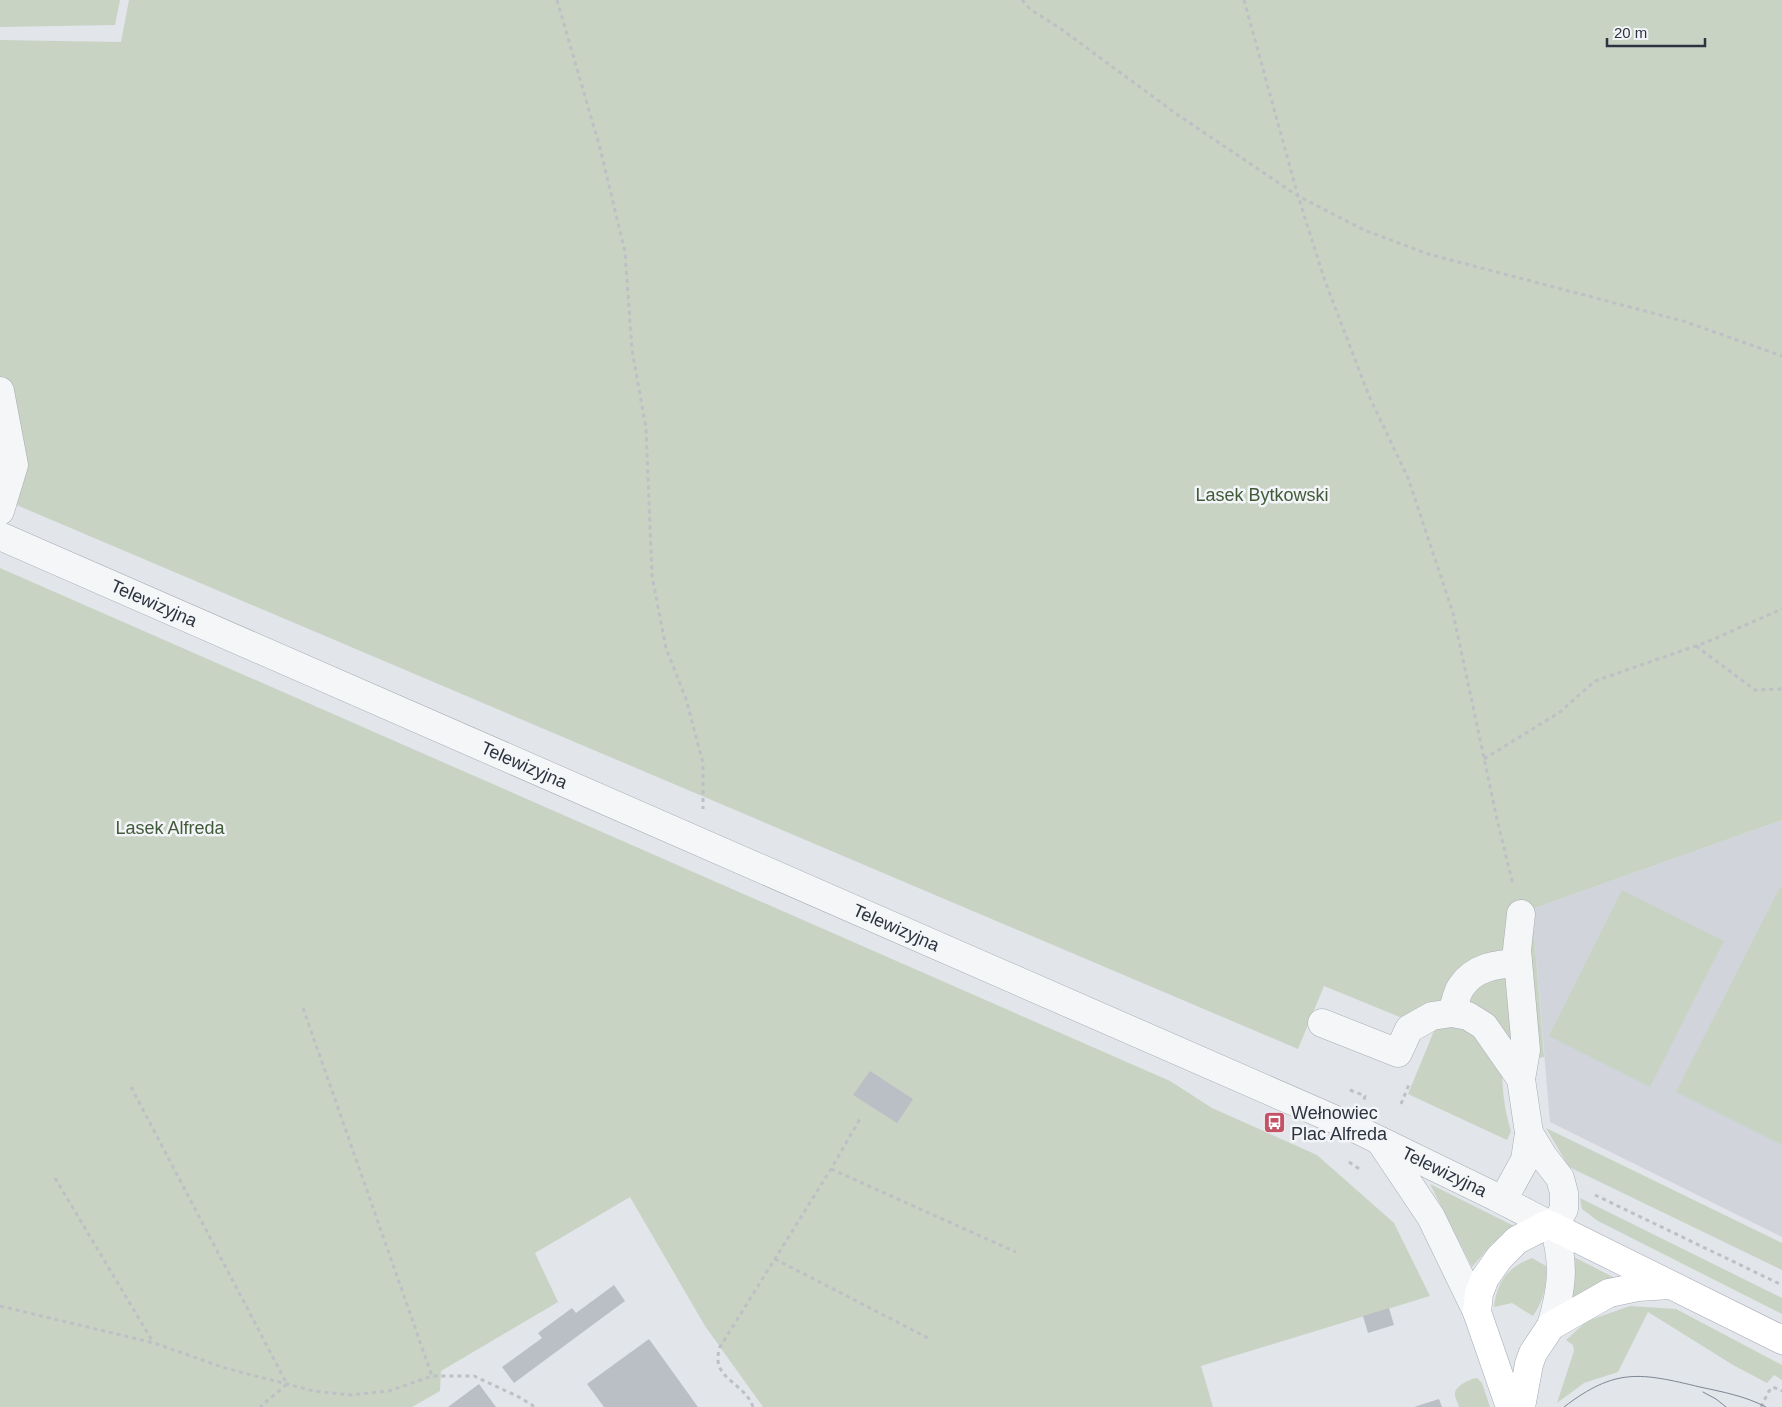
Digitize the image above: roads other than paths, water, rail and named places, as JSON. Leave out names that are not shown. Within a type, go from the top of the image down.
[{"type":"main road","points":[[1510,1407],[1476,1312],[1479,1294],[1485,1278],[1499,1258],[1517,1240],[1551,1225]]},
{"type":"main road","name":"Telewizyjna","points":[[1551,1225],[1782,1340]]},
{"type":"main road","points":[[1521,1407],[1529,1364],[1533,1353],[1551,1326],[1609,1293],[1638,1287],[1670,1285]]},
{"type":"street","points":[[0,391],[14,465],[0,511]]},
{"type":"street","name":"Telewizyjna","points":[[0,536],[1379,1140],[1551,1225]]},
{"type":"street","points":[[1503,1200],[1525,1160],[1529,1133],[1521,1078],[1526,1050],[1517,950],[1521,914]]},
{"type":"street","points":[[1452,1013],[1460,988],[1470,976],[1482,969],[1498,964],[1518,963]]},
{"type":"street","points":[[1322,1023],[1398,1053],[1409,1030],[1432,1016],[1452,1013],[1468,1016],[1484,1026],[1521,1078]]},
{"type":"street","points":[[1529,1133],[1543,1156],[1560,1178],[1564,1193],[1564,1209],[1551,1225],[1559,1245],[1562,1280],[1560,1297],[1551,1326]]},
{"type":"street","points":[[1379,1140],[1431,1217],[1476,1312]]},
{"type":"tram line","points":[[1564,1407],[1599,1385],[1614,1379],[1629,1377],[1661,1379],[1725,1393],[1766,1407]]},
{"type":"tram line","points":[[1703,1392],[1726,1407]]},
{"type":"place","name":"Wełnowiec Plac Alfreda","points":[[1275,1123]]},
{"type":"park label","name":"Lasek Bytkowski","points":[[1262,495]]},
{"type":"park label","name":"Lasek Alfreda","points":[[170,828]]}]
